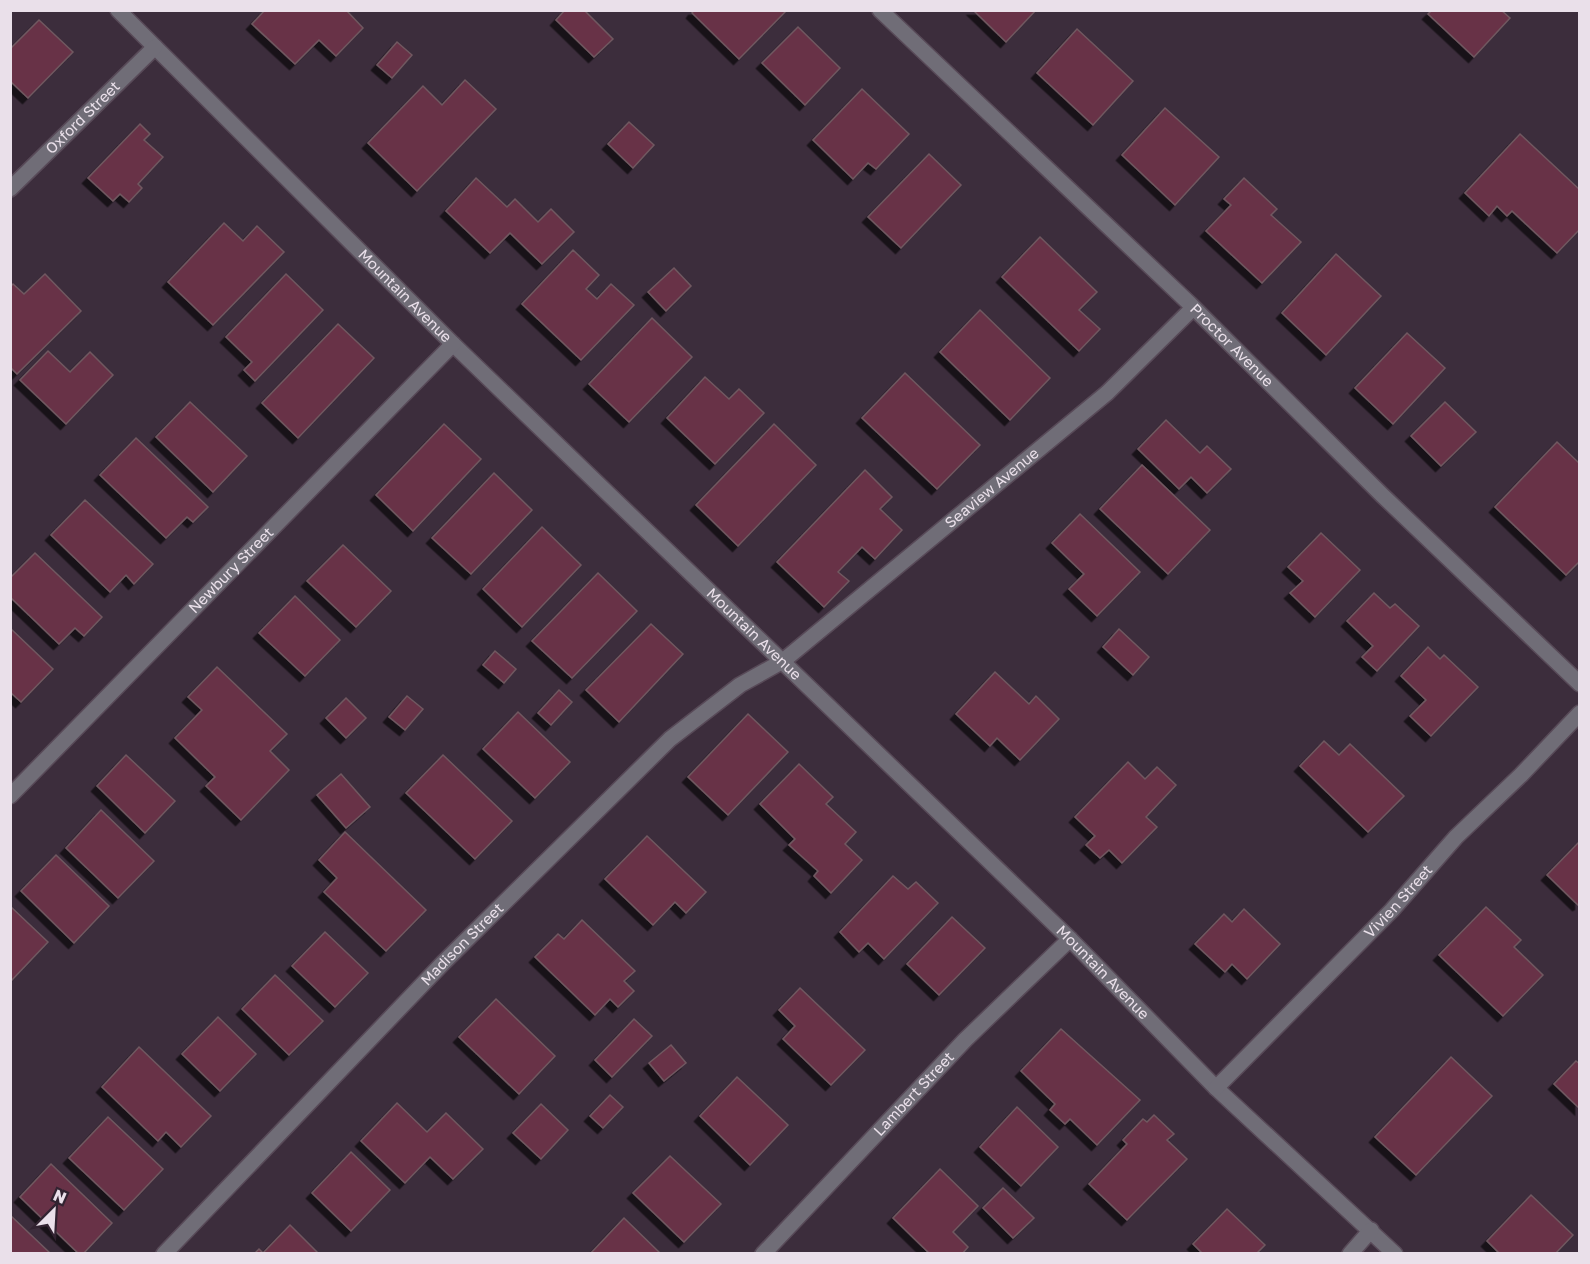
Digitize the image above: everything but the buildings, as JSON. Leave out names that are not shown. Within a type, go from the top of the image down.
[{"type":"street","name":"Mountain Avenue","points":[[118,10],[453,344],[1070,939],[1216,1088],[1395,1254]]},
{"type":"street","name":"Proctor Avenue","points":[[880,10],[1193,308],[1382,495],[1580,684]]},
{"type":"street","name":"Oxford Street","points":[[10,189],[155,47]]},
{"type":"street","name":"Seaview Avenue","points":[[783,661],[1107,393],[1193,308]]},
{"type":"street","name":"Newbury Street","points":[[10,796],[453,344]]},
{"type":"street","name":"Madison Street","points":[[164,1254],[443,963],[670,739],[740,685],[783,661]]},
{"type":"street","name":"Vivien Street","points":[[1216,1088],[1392,910],[1456,837],[1521,776],[1580,713]]},
{"type":"street","name":"Lambert Street","points":[[763,1254],[965,1040],[1070,939]]},
{"type":"street","points":[[1350,1254],[1371,1230]]}]
